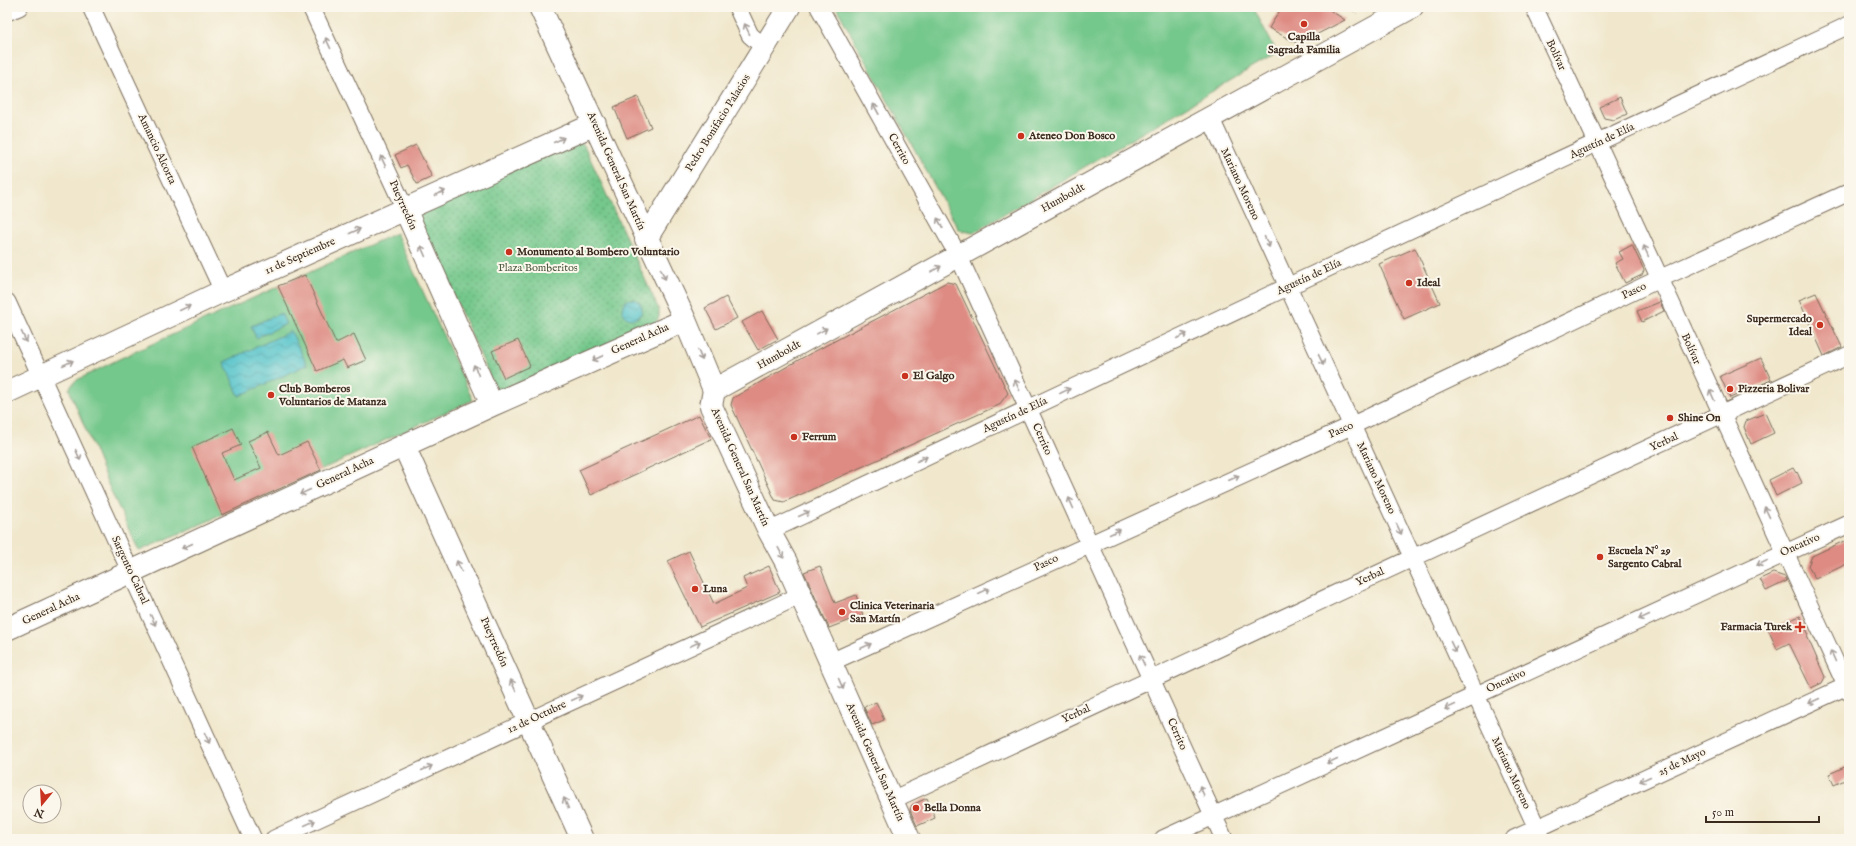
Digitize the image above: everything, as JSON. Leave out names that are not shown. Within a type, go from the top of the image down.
[{"type":"street","points":[[7,12],[19,7]]},
{"type":"street","name":"Amancio Alcorta","points":[[91,7],[223,291]]},
{"type":"street","name":"Pueyrredón","points":[[311,7],[405,209],[492,405]]},
{"type":"street","name":"Avenida General San Martín","points":[[540,7],[595,124],[646,239],[685,320],[714,390],[711,406],[831,662],[909,839]]},
{"type":"street","points":[[736,7],[750,35],[764,47]]},
{"type":"street","name":"Pedro Bonifacio Palacios","points":[[646,239],[789,7]]},
{"type":"street","name":"Cerrito","points":[[819,7],[959,257],[1224,839]]},
{"type":"street","name":"Humboldt","points":[[714,390],[959,257],[1412,7]]},
{"type":"street","name":"Bolívar","points":[[1534,7],[1848,688]]},
{"type":"street","name":"Agustín de Elía","points":[[769,531],[1849,25]]},
{"type":"street","name":"Mariano Moreno","points":[[1210,118],[1539,834]]},
{"type":"street","name":"11 de Septiembre","points":[[7,392],[223,291],[595,124]]},
{"type":"street","name":"Pasco","points":[[831,662],[1352,426],[1659,279],[1849,192]]},
{"type":"street","name":"Sargento Cabral","points":[[7,302],[253,839]]},
{"type":"street","name":"General Acha","points":[[7,629],[492,405],[685,320]]},
{"type":"street","name":"Yerbal","points":[[892,800],[1412,557],[1722,416],[1849,355]]},
{"type":"street","name":"Pueyrredón","points":[[404,446],[582,839]]},
{"type":"street","name":"Oncativo","points":[[1163,839],[1849,524]]},
{"type":"street","name":"12 de Octubre","points":[[274,839],[800,595]]},
{"type":"street","name":"25 de Mayo","points":[[1514,839],[1539,834],[1848,688]]},
{"type":"path","points":[[1352,7],[1356,14]]},
{"type":"green space","name":"Ateneo Don Bosco","points":[[836,7],[1253,7],[1277,53],[973,233],[959,230]]},
{"type":"green space","name":"Plaza Bomberitos","points":[[576,141],[584,145],[659,310],[659,317],[655,324],[506,390],[496,390],[417,214]]},
{"type":"green space","name":"Club Bomberos Voluntarios de Matanza","points":[[396,233],[473,400],[222,515],[139,551],[110,489],[69,389],[75,381],[119,359]]},
{"type":"water","points":[[632,299],[639,302],[642,309],[639,316],[632,319],[625,316],[622,309],[625,302]]},
{"type":"water","points":[[281,313],[286,324],[256,338],[251,326]]},
{"type":"water","points":[[291,331],[307,365],[239,396],[224,362]]},
{"type":"building","name":"Capilla Sagrada Familia","points":[[1282,7],[1325,7],[1345,20],[1298,44],[1269,28]]},
{"type":"building","points":[[638,97],[651,127],[627,138],[614,107]]},
{"type":"building","points":[[1620,97],[1627,114],[1614,120],[1604,118],[1599,107]]},
{"type":"building","points":[[416,145],[432,177],[417,184],[407,165],[401,168],[395,155]]},
{"type":"building","points":[[1632,245],[1644,270],[1642,275],[1625,283],[1615,263],[1623,259],[1619,252]]},
{"type":"building","name":"Ideal","points":[[1415,248],[1440,303],[1404,319],[1379,264]]},
{"type":"building","points":[[305,275],[336,343],[354,334],[366,360],[347,368],[343,360],[317,371],[278,286]]},
{"type":"building","name":"El Galgo","points":[[947,282],[956,284],[1008,393],[999,405],[784,502],[775,500],[731,405],[733,398],[802,358]]},
{"type":"building","name":"Supermercado Ideal","points":[[1816,293],[1842,347],[1824,356],[1799,300]]},
{"type":"building","points":[[726,297],[737,318],[716,329],[705,308]]},
{"type":"building","points":[[1660,302],[1664,311],[1642,322],[1637,311]]},
{"type":"building","points":[[762,311],[778,339],[758,350],[742,322]]},
{"type":"building","points":[[518,340],[530,366],[504,378],[492,351]]},
{"type":"building","points":[[1761,358],[1771,380],[1730,398],[1720,376]]},
{"type":"building","points":[[1765,413],[1774,433],[1751,444],[1744,427],[1746,421]]},
{"type":"building","points":[[699,415],[711,439],[591,495],[579,470]]},
{"type":"building","points":[[233,428],[241,445],[222,453],[234,480],[261,468],[248,441],[268,432],[279,455],[307,442],[321,470],[222,515],[192,447]]},
{"type":"building","points":[[1793,468],[1796,473],[1797,472],[1802,483],[1776,496],[1769,480]]},
{"type":"building","points":[[1844,541],[1849,551],[1849,563],[1815,579],[1808,566],[1812,556]]},
{"type":"building","points":[[689,551],[714,604],[747,588],[743,578],[769,566],[780,592],[700,627],[668,561]]},
{"type":"building","points":[[820,566],[835,603],[856,595],[863,615],[829,628],[804,572]]},
{"type":"building","points":[[1773,573],[1785,577],[1787,581],[1766,591],[1760,579]]},
{"type":"building","points":[[1800,616],[1825,677],[1822,683],[1811,688],[1789,643],[1777,649],[1768,629]]},
{"type":"building","points":[[876,702],[884,720],[872,725],[864,707]]},
{"type":"building","points":[[1849,765],[1849,778],[1834,785],[1829,774]]},
{"type":"building","points":[[927,798],[935,818],[917,826],[910,810],[912,805]]},
{"type":"place","name":"Capilla Sagrada Familia","points":[[1304,24]]},
{"type":"place","name":"Ateneo Don Bosco","points":[[1021,136]]},
{"type":"place","name":"Monumento al Bombero Voluntario","points":[[509,252]]},
{"type":"place","name":"Ideal","points":[[1409,283]]},
{"type":"place","name":"Supermercado Ideal","points":[[1820,325]]},
{"type":"place","name":"El Galgo","points":[[905,376]]},
{"type":"place","name":"Pizzeria Bolivar","points":[[1730,389]]},
{"type":"place","name":"Club Bomberos Voluntarios de Matanza","points":[[271,395]]},
{"type":"place","name":"Shine On","points":[[1670,418]]},
{"type":"place","name":"Ferrum","points":[[794,437]]},
{"type":"place","name":"Escuela N° 29 Sargento Cabral","points":[[1600,557]]},
{"type":"place","name":"Luna","points":[[695,589]]},
{"type":"place","name":"Clinica Veterinaria San Martín","points":[[842,612]]},
{"type":"place","name":"Farmacia Turek","points":[[1800,627]]},
{"type":"place","name":"Bella Donna","points":[[916,808]]}]
